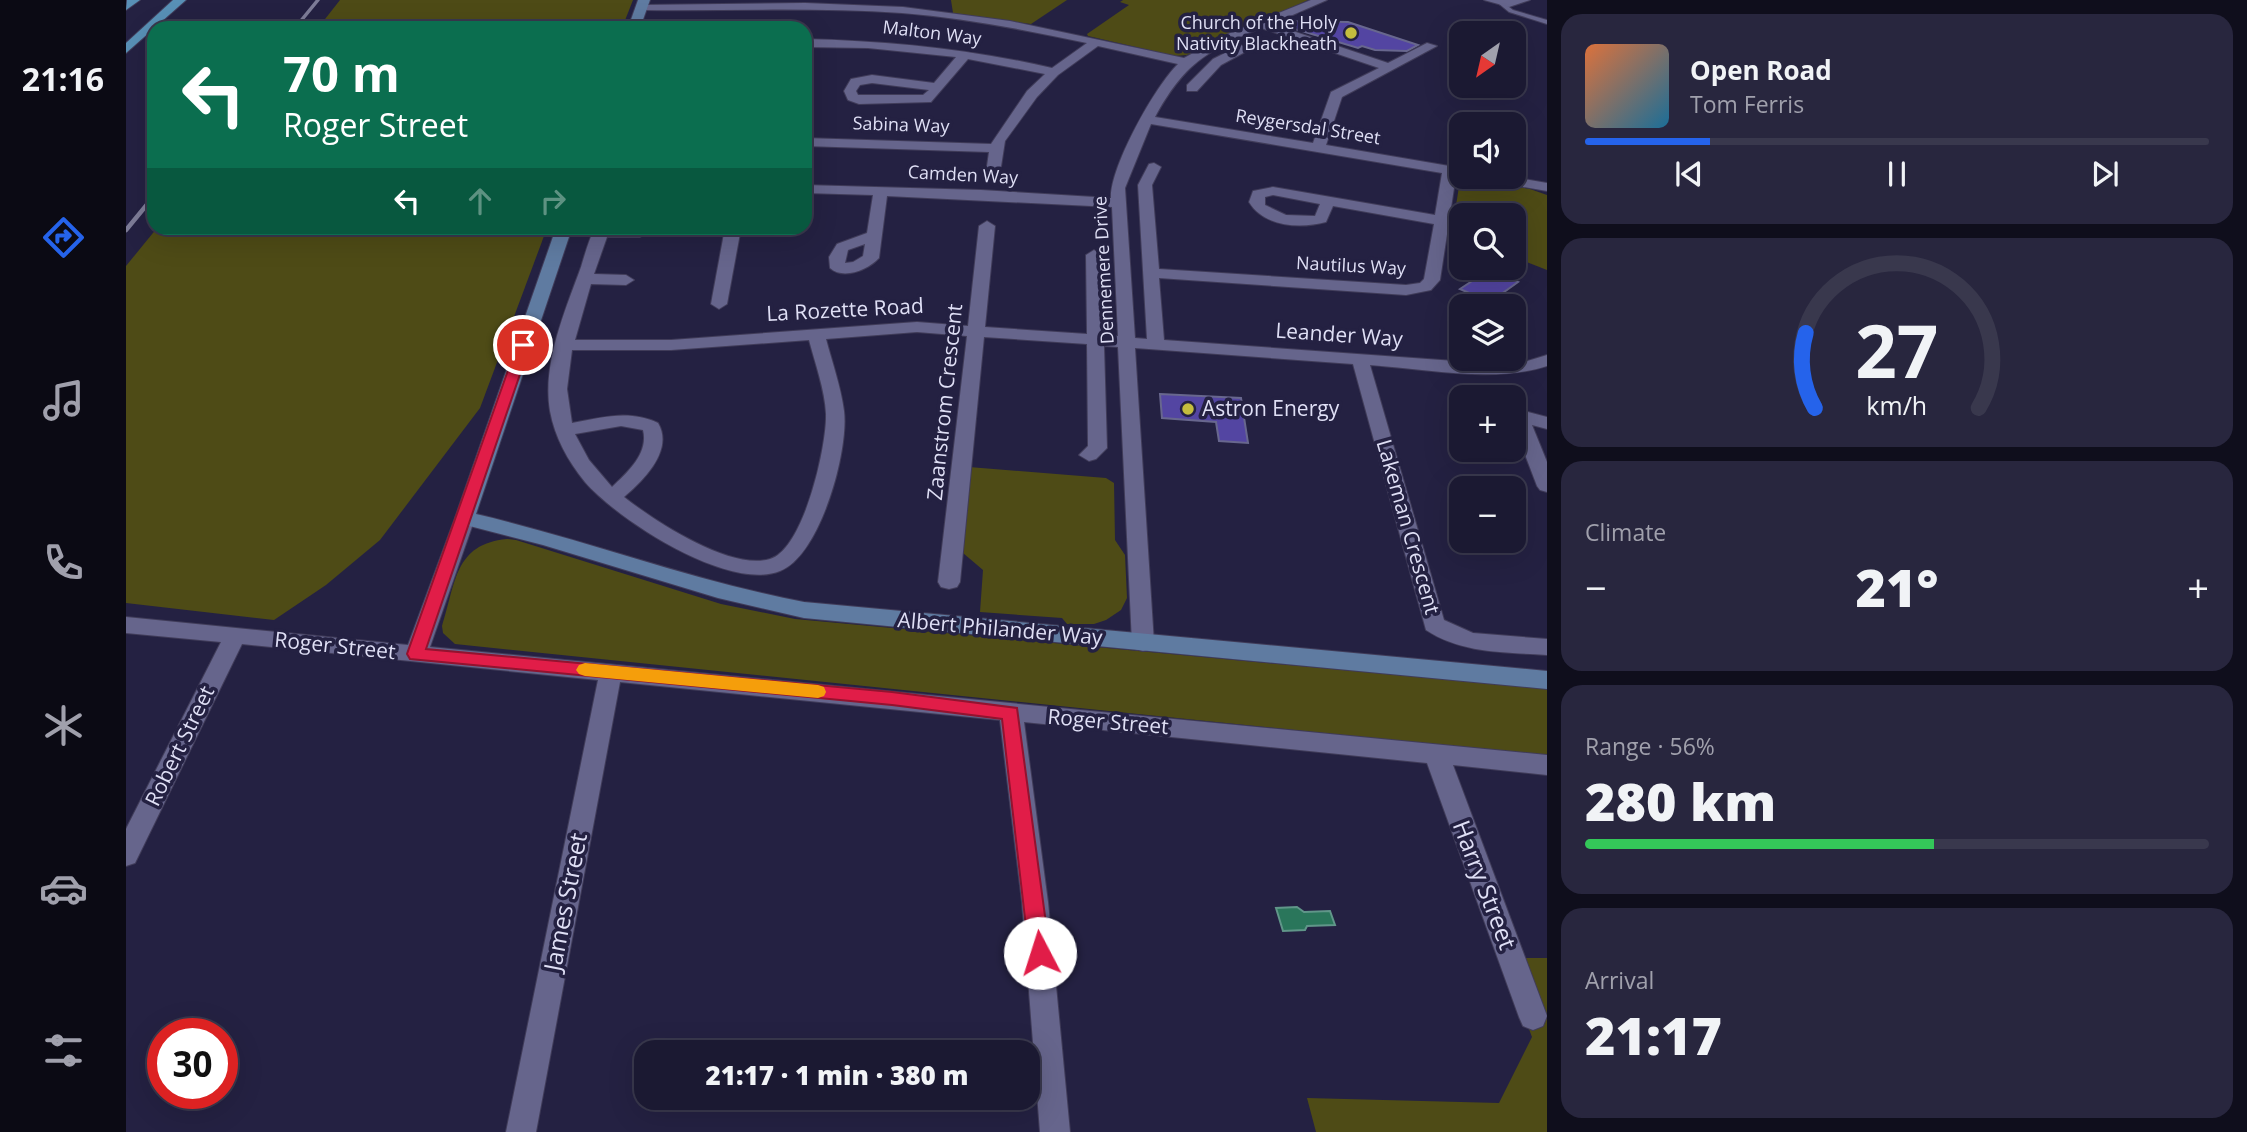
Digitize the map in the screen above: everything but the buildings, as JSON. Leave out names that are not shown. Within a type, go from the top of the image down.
[{"type":"main road","points":[[126,7],[134,0]]},
{"type":"main road","points":[[157,21],[180,0]]},
{"type":"main road","points":[[126,49],[147,30]]},
{"type":"street","name":"Dennemere Drive","points":[[1143,643],[1118,188],[1123,169],[1168,84],[1186,62],[1260,36],[1321,0]]},
{"type":"street","points":[[1496,1],[1513,4],[1524,0]]},
{"type":"street","points":[[637,21],[643,4],[768,13],[872,4],[1009,23],[1186,62]]},
{"type":"street","points":[[1192,88],[1205,72],[1222,58],[1260,36],[1283,32],[1388,67]]},
{"type":"street","points":[[993,173],[995,148],[1032,94],[1054,72],[1097,41]]},
{"type":"street","name":"Malton Way","points":[[812,43],[878,44],[965,54],[1054,72]]},
{"type":"street","points":[[1318,148],[1336,95],[1431,46]]},
{"type":"street","points":[[937,87],[868,79],[853,84],[850,91],[853,97],[859,100],[914,101],[928,97],[937,87],[965,54]]},
{"type":"street","name":"Reygersdal Street","points":[[1149,120],[1449,170]]},
{"type":"street","name":"Sabina Way","points":[[812,142],[995,148]]},
{"type":"street","points":[[1154,167],[1145,185],[1156,344]]},
{"type":"street","points":[[1526,183],[1547,187]]},
{"type":"street","name":"Camden Way","points":[[812,189],[881,190],[1120,204]]},
{"type":"street","name":"Nautilus Way","points":[[1153,273],[1420,289],[1432,280],[1441,221],[1451,189]]},
{"type":"street","points":[[874,236],[881,190]]},
{"type":"street","points":[[1328,201],[1441,221]]},
{"type":"street","name":"Zaanstrom Crescent","points":[[948,582],[987,226]]},
{"type":"street","points":[[416,654],[562,235]]},
{"type":"street","points":[[599,235],[560,370],[558,398],[565,430],[575,455],[612,497],[646,523],[700,551],[756,568],[773,568],[788,559],[808,529],[835,425],[835,410],[816,333]]},
{"type":"street","points":[[719,304],[732,235]]},
{"type":"street","points":[[1089,455],[1098,449],[1094,255]]},
{"type":"street","points":[[585,279],[626,280]]},
{"type":"street","name":"La Rozette Road","points":[[566,345],[661,345],[917,327],[1127,342]]},
{"type":"street","name":"Leander Way","points":[[1127,342],[1510,369],[1534,366],[1547,360]]},
{"type":"street","name":"Lakeman Crescent","points":[[1360,359],[1434,624],[1442,631],[1464,638],[1547,647]]},
{"type":"street","points":[[1547,423],[1528,418],[1522,423],[1547,486]]},
{"type":"street","points":[[565,430],[634,421],[651,427],[654,435],[642,471],[612,497]]},
{"type":"street","name":"Albert Philander Way","points":[[465,518],[516,530],[738,597],[832,614],[1547,680]]},
{"type":"street","name":"Roger Street","points":[[126,625],[1547,765]]},
{"type":"street","name":"Robert Street","points":[[126,855],[234,636]]},
{"type":"street","name":"James Street","points":[[521,1132],[611,672]]},
{"type":"street","points":[[1011,713],[1035,902],[1055,1132]]},
{"type":"street","name":"Harry Street","points":[[1436,753],[1534,1017]]},
{"type":"lane","points":[[1496,1],[1511,11],[1547,22]]},
{"type":"shaded area","points":[[340,0],[633,0],[625,21],[324,21]]},
{"type":"shaded area","points":[[951,0],[1067,0],[1031,24],[953,13]]},
{"type":"shaded area","points":[[1308,0],[1187,55],[1175,56],[1088,36],[1087,34],[1129,5],[1120,2]]},
{"type":"shaded area","points":[[1526,188],[1547,195],[1547,270],[1526,262],[1526,203],[1456,203],[1459,189]]},
{"type":"shaded area","points":[[151,235],[544,235],[480,408],[380,540],[326,585],[274,620],[126,603],[126,266]]},
{"type":"shaded area","points":[[969,467],[1106,478],[1114,483],[1115,540],[1125,555],[1127,598],[1121,610],[1094,624],[1067,624],[1062,618],[980,612],[983,570],[963,553]]},
{"type":"shaded area","points":[[507,539],[721,604],[795,619],[1547,689],[1547,756],[455,644],[443,633],[442,626],[460,568],[476,549],[490,542]]},
{"type":"shaded area","points":[[1297,907],[1304,912],[1330,911],[1335,925],[1307,926],[1305,930],[1283,931],[1276,908]]},
{"type":"shaded area","points":[[1502,958],[1547,958],[1547,1132],[1316,1132],[1307,1098],[1499,1103],[1532,1037]]},
{"type":"railway","points":[[301,21],[318,0]]},
{"type":"railway","points":[[126,230],[147,204]]},
{"type":"slow traffic","points":[[585,670],[818,692]]},
{"type":"place","name":"Church of the Holy Nativity Blackheath","points":[[1351,33]]},
{"type":"place","name":"Astron Energy","points":[[1188,409]]},
{"type":"route","points":[[523,345],[416,654],[892,699],[1011,713],[1040,953]]}]
